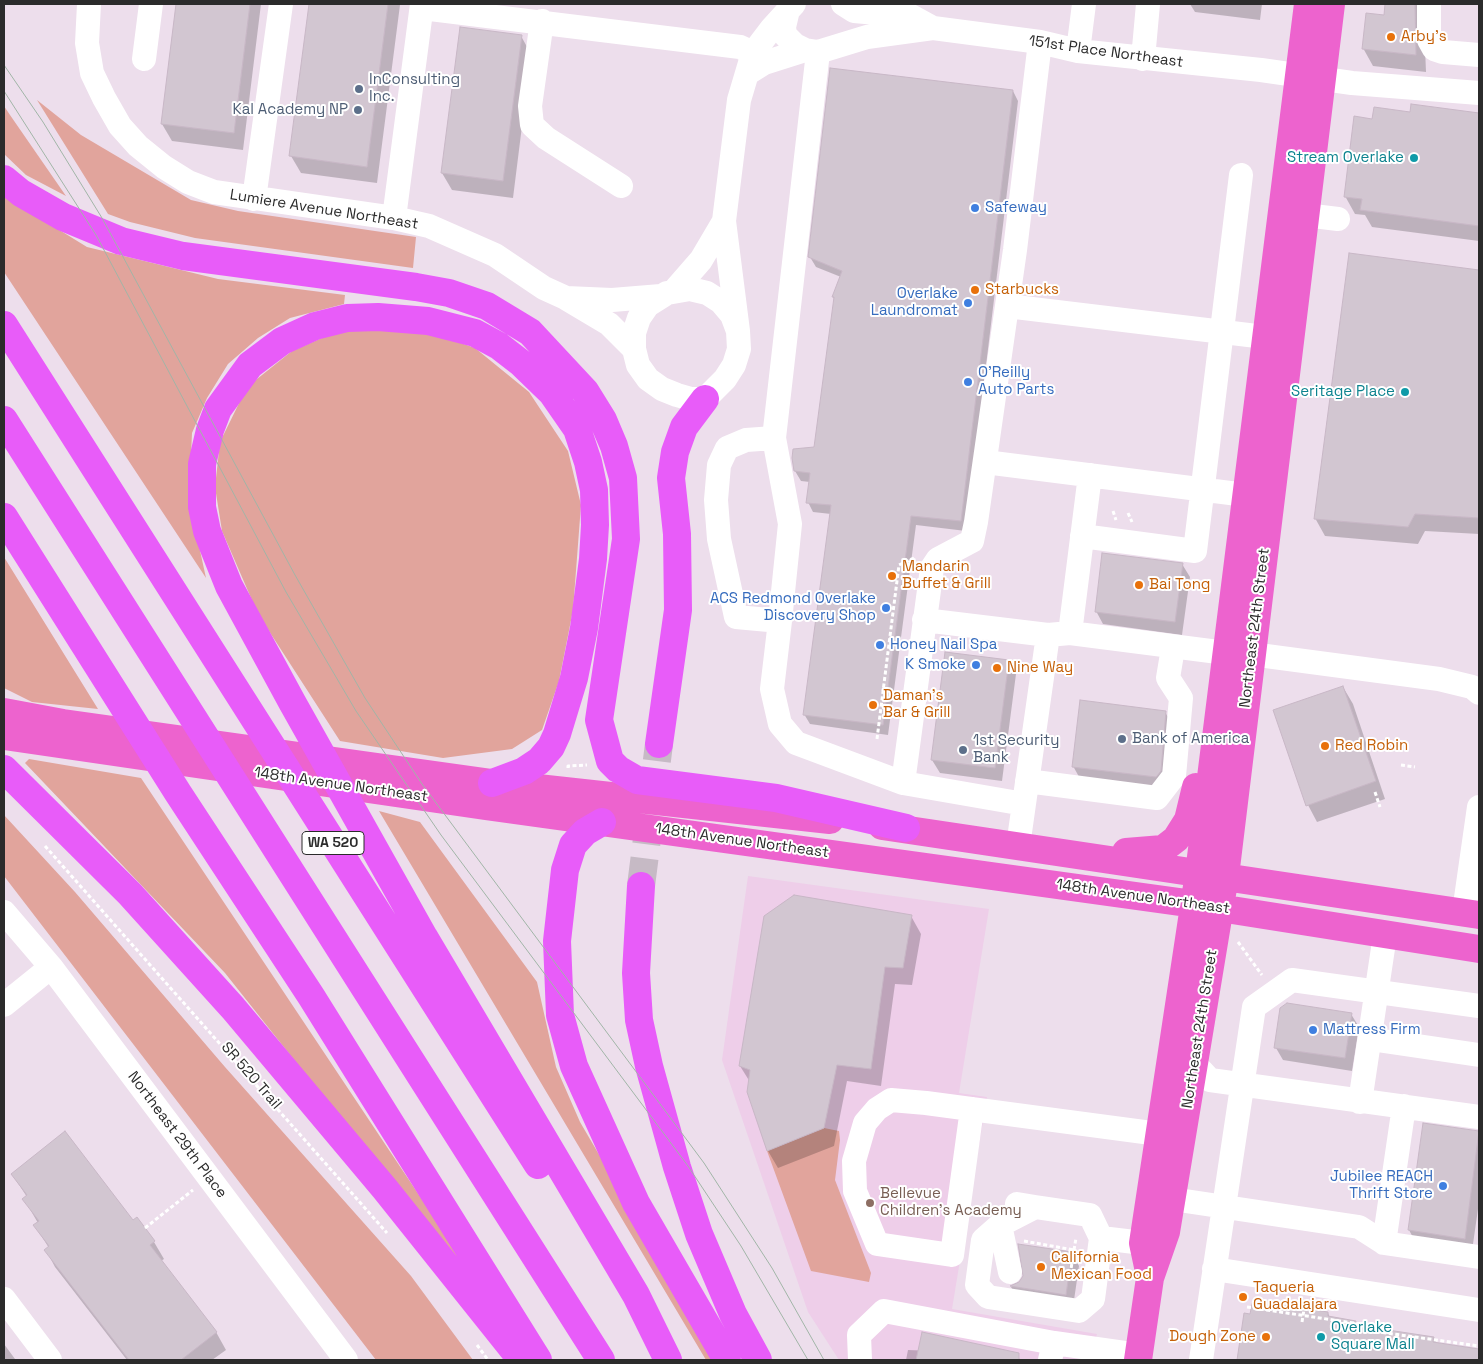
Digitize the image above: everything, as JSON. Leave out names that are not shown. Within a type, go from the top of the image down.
[{"type":"highway","points":[[4,179],[21,193],[63,217],[121,241],[183,256],[407,285],[449,293],[487,306],[530,332],[586,391],[610,437],[623,478],[626,539],[599,720],[610,761],[618,769],[637,780],[776,798],[906,828]]},
{"type":"highway","points":[[492,783],[524,771],[539,761],[551,747],[558,734],[574,678],[584,628],[593,559],[595,525],[594,490],[588,462],[577,429],[552,393],[527,369],[499,346],[475,333],[428,321],[378,317],[348,318],[314,326],[282,342],[250,365],[218,409],[210,430],[202,464],[202,507],[207,531],[229,586],[292,702],[424,937],[636,1295],[668,1360]]},
{"type":"highway","name":"WA 520","points":[[4,325],[662,1360]]},
{"type":"highway","points":[[659,744],[678,610],[678,534],[671,478],[675,452],[684,427],[705,399]]},
{"type":"highway","name":"WA 520","points":[[4,420],[601,1360]]},
{"type":"highway","points":[[4,516],[172,785],[311,996],[538,1360]]},
{"type":"highway","points":[[4,769],[130,894],[233,1008],[385,1189],[522,1360]]},
{"type":"highway","points":[[602,822],[585,832],[573,845],[565,870],[557,941],[560,1015],[574,1066],[636,1202],[727,1360]]},
{"type":"highway","points":[[641,886],[636,973],[639,1020],[649,1066],[677,1167],[699,1234],[733,1314],[758,1360]]},
{"type":"main road","name":"Northeast 24th Street","points":[[1150,1278],[1143,1243],[1199,873],[1222,691],[1239,653],[1288,352],[1305,215],[1310,77],[1308,4]]},
{"type":"main road","name":"Northeast 24th Street","points":[[1139,1358],[1150,1278],[1166,1232],[1172,1199],[1226,876],[1246,495],[1265,337],[1310,77],[1332,4]]},
{"type":"main road","points":[[1265,337],[1288,352]]},
{"type":"main road","points":[[1085,855],[1163,849],[1176,839],[1188,820],[1222,691]]},
{"type":"main road","name":"148th Avenue Northeast","points":[[4,712],[105,740],[401,794],[1194,904],[1479,949]]},
{"type":"main road","name":"148th Avenue Northeast","points":[[4,736],[105,740],[390,769],[492,783],[906,828],[1471,913]]},
{"type":"main road","points":[[1173,1041],[1195,1064]]},
{"type":"street","name":"Lumiere Avenue Northeast","points":[[89,4],[87,43],[92,74],[120,126],[138,146],[164,167],[188,182],[214,192],[394,218],[429,226],[495,255],[544,288],[566,298],[609,324],[634,349]]},
{"type":"street","points":[[144,59],[151,4]]},
{"type":"street","points":[[254,198],[281,4]]},
{"type":"street","points":[[791,7],[784,27],[786,35],[795,45],[819,50],[846,31],[849,22],[843,4]]},
{"type":"street","name":"151st Place Northeast","points":[[843,4],[854,11],[911,16],[933,28]]},
{"type":"street","points":[[1078,51],[1084,4]]},
{"type":"street","points":[[1143,59],[1148,4]]},
{"type":"street","points":[[1429,4],[1429,40],[1434,48],[1443,52],[1479,55]]},
{"type":"street","points":[[394,218],[422,6],[740,46],[751,63]]},
{"type":"street","points":[[724,222],[701,260],[667,293],[648,305],[639,318],[634,333],[634,349],[638,365],[648,379],[662,389],[692,399],[705,399],[725,379],[734,365],[739,348],[724,222],[740,100],[743,83],[751,63],[791,7]]},
{"type":"street","points":[[542,21],[530,106],[532,125],[546,138],[621,186]]},
{"type":"street","name":"151st Place Northeast","points":[[751,63],[764,63],[868,37],[933,28],[1040,42],[1078,51],[1143,59],[1479,93]]},
{"type":"street","points":[[903,783],[932,568],[938,559],[972,541],[1007,306],[1040,42]]},
{"type":"street","points":[[819,50],[774,438],[790,524],[772,689],[780,724],[796,743],[903,783],[1025,793],[1157,798],[1174,776],[1181,698],[1168,678],[1173,648]]},
{"type":"street","points":[[1082,536],[1196,551],[1241,176]]},
{"type":"street","points":[[1305,215],[1338,219]]},
{"type":"street","points":[[667,293],[690,289],[699,291],[721,302],[732,316],[738,331]]},
{"type":"street","name":"Lumiere Avenue Northeast","points":[[566,298],[612,300],[667,293]]},
{"type":"street","points":[[1007,306],[1265,337]]},
{"type":"street","points":[[774,438],[746,440],[727,448],[719,465],[716,500],[719,539],[736,617],[780,621]]},
{"type":"street","points":[[985,462],[1246,495]]},
{"type":"street","points":[[1018,846],[1025,793],[1082,536],[1090,475]]},
{"type":"street","points":[[924,620],[1173,648],[1239,653],[1439,679],[1472,687],[1479,694]]},
{"type":"street","points":[[1471,913],[1479,807]]},
{"type":"street","name":"Northeast 29th Place","points":[[4,912],[51,967],[346,1360]]},
{"type":"street","points":[[1360,1102],[1385,935]]},
{"type":"street","points":[[4,1005],[51,967]]},
{"type":"street","points":[[1201,1360],[1222,1206],[1243,1086],[1254,1007],[1292,980],[1479,1006]]},
{"type":"street","points":[[1370,1039],[1479,1055]]},
{"type":"street","points":[[1195,1064],[1210,1080],[1479,1117]]},
{"type":"street","points":[[972,1109],[952,1255],[877,1244],[855,1191],[854,1161],[864,1123],[877,1109],[891,1100],[972,1109],[1159,1134]]},
{"type":"street","points":[[1384,1243],[1404,1106]]},
{"type":"street","points":[[1172,1199],[1359,1227],[1384,1243],[1479,1257]]},
{"type":"street","points":[[1026,1206],[1090,1215],[1101,1238],[1093,1299],[1079,1311],[988,1297],[977,1285],[983,1240],[1001,1232],[1026,1206]]},
{"type":"street","points":[[1001,1232],[1010,1272]]},
{"type":"street","points":[[1101,1238],[1143,1243]]},
{"type":"street","points":[[1214,1269],[1479,1310]]},
{"type":"street","points":[[4,1300],[50,1360]]},
{"type":"street","points":[[860,1360],[859,1335],[884,1311],[1052,1352],[1139,1358]]},
{"type":"path","points":[[877,739],[899,565],[916,557]]},
{"type":"path","points":[[568,766],[592,765]]},
{"type":"path","points":[[1401,765],[1415,768]]},
{"type":"path","points":[[1375,792],[1380,807]]},
{"type":"path","name":"SR 520 Trail","points":[[39,839],[392,1238]]},
{"type":"path","points":[[1238,942],[1274,992]]},
{"type":"path","points":[[145,1228],[209,1178]]},
{"type":"path","points":[[1001,1232],[1028,1242],[1074,1250]]},
{"type":"path","points":[[1028,1242],[1029,1237]]},
{"type":"path","points":[[1075,1244],[1071,1269],[1076,1274]]},
{"type":"path","points":[[1302,1322],[1305,1299]]},
{"type":"path","points":[[1247,1307],[1373,1326],[1372,1331],[1479,1346]]},
{"type":"path","points":[[477,1344],[488,1360]]},
{"type":"shaded area","points":[[37,100],[81,135],[191,200],[238,211],[416,237],[413,268],[195,238],[130,222],[108,214]]},
{"type":"shaded area","points":[[4,106],[66,196],[26,175],[4,154]]},
{"type":"shaded area","points":[[4,196],[87,247],[218,279],[345,295],[344,304],[290,318],[258,338],[228,364],[207,398],[192,433],[189,500],[206,578],[4,272]]},
{"type":"shaded area","points":[[381,328],[430,332],[475,348],[529,392],[568,451],[581,505],[573,610],[559,681],[542,730],[512,749],[443,758],[340,741],[258,614],[222,531],[215,487],[220,442],[247,387],[292,351],[338,331]]},
{"type":"shaded area","points":[[4,557],[98,709],[32,702],[4,688]]},
{"type":"shaded area","points":[[29,759],[141,778],[481,1288],[473,1285],[225,973],[25,763]]},
{"type":"shaded area","points":[[379,811],[420,822],[537,982],[556,1067],[580,1122],[719,1360],[706,1360]]},
{"type":"shaded area","points":[[4,815],[75,892],[225,1067],[411,1276],[473,1360],[376,1360],[4,876]]},
{"type":"shaded area","name":"Bellevue Children's Academy","points":[[748,876],[989,909],[959,1093],[987,1097],[952,1309],[1097,1334],[1091,1360],[839,1360],[808,1312],[722,1060]]},
{"type":"shaded area","points":[[824,1128],[839,1131],[840,1140],[835,1180],[871,1273],[869,1282],[811,1271],[767,1151]]},
{"type":"building","points":[[176,4],[250,4],[234,133],[161,124]]},
{"type":"building","points":[[309,4],[388,4],[367,167],[289,156]]},
{"type":"building","name":"Arby's","points":[[1385,4],[1415,4],[1416,55],[1362,49],[1366,13],[1384,15]]},
{"type":"building","points":[[460,27],[522,35],[503,181],[441,173]]},
{"type":"building","points":[[830,68],[1013,90],[961,521],[911,516],[883,725],[803,715],[831,505],[806,503],[810,473],[794,471],[792,458],[793,449],[814,447],[834,297],[832,297],[842,271],[808,257]]},
{"type":"building","name":"Stream Overlake","points":[[1411,104],[1479,113],[1479,226],[1360,210],[1362,199],[1344,197],[1354,116],[1372,119],[1374,107],[1410,112]]},
{"type":"building","name":"Seritage Place","points":[[1349,253],[1479,270],[1479,518],[1415,514],[1408,527],[1314,519]]},
{"type":"building","name":"Bai Tong","points":[[1102,553],[1183,563],[1175,622],[1095,612]]},
{"type":"building","points":[[945,652],[1009,660],[995,768],[931,760]]},
{"type":"building","name":"Red Robin","points":[[1343,686],[1376,781],[1306,806],[1273,710]]},
{"type":"building","name":"Bank of America","points":[[1080,700],[1166,711],[1161,771],[1156,777],[1072,767]]},
{"type":"building","points":[[794,895],[912,915],[903,968],[885,967],[871,1069],[837,1065],[824,1128],[767,1151],[747,1092],[750,1070],[739,1066],[764,916]]},
{"type":"building","name":"Mattress Firm","points":[[1287,1003],[1352,1013],[1345,1058],[1274,1048],[1280,1008]]},
{"type":"building","name":"Jubilee REACH Thrift Store","points":[[1423,1123],[1479,1131],[1465,1239],[1408,1230]]},
{"type":"building","points":[[65,1131],[133,1220],[137,1217],[155,1241],[150,1245],[217,1332],[181,1360],[129,1360],[44,1250],[49,1246],[33,1225],[39,1221],[22,1199],[27,1195],[11,1174]]},
{"type":"building","name":"California Mexican Food","points":[[1018,1244],[1072,1252],[1066,1295],[1010,1286],[1019,1282],[1023,1276]]},
{"type":"building","name":"Overlake Square Mall","points":[[1252,1304],[1280,1309],[1281,1305],[1328,1312],[1328,1316],[1356,1321],[1355,1325],[1434,1337],[1433,1342],[1479,1349],[1479,1360],[1237,1360],[1244,1313],[1250,1314]]},
{"type":"building","points":[[922,1332],[1019,1353],[1019,1360],[916,1360]]},
{"type":"tunnel","points":[[641,886],[659,744]]},
{"type":"tram line","points":[[4,65],[43,122],[102,218],[295,575],[365,698],[422,784],[704,1163],[772,1268],[824,1360]]},
{"type":"tram line","points":[[4,91],[96,235],[286,592],[356,711],[441,835],[688,1166],[741,1246],[808,1360]]},
{"type":"place","name":"Arby's","points":[[1391,37]]},
{"type":"place","name":"InConsulting Inc.","points":[[359,89]]},
{"type":"place","name":"Kal Academy NP","points":[[358,110]]},
{"type":"place","name":"Stream Overlake","points":[[1414,158]]},
{"type":"place","name":"Safeway","points":[[975,208]]},
{"type":"place","name":"Starbucks","points":[[975,290]]},
{"type":"place","name":"Overlake Laundromat","points":[[968,303]]},
{"type":"place","name":"O'Reilly Auto Parts","points":[[968,382]]},
{"type":"place","name":"Seritage Place","points":[[1405,392]]},
{"type":"place","name":"Mandarin Buffet & Grill","points":[[892,576]]},
{"type":"place","name":"Bai Tong","points":[[1139,585]]},
{"type":"place","name":"ACS Redmond Overlake Discovery Shop","points":[[886,608]]},
{"type":"place","name":"Honey Nail Spa","points":[[880,645]]},
{"type":"place","name":"K Smoke","points":[[976,665]]},
{"type":"place","name":"Nine Way","points":[[997,668]]},
{"type":"place","name":"Daman's Bar & Grill","points":[[873,705]]},
{"type":"place","name":"Bank of America","points":[[1122,739]]},
{"type":"place","name":"Red Robin","points":[[1325,746]]},
{"type":"place","name":"1st Security Bank","points":[[963,750]]},
{"type":"place","name":"Mattress Firm","points":[[1313,1030]]},
{"type":"place","name":"Jubilee REACH Thrift Store","points":[[1443,1186]]},
{"type":"place","name":"Bellevue Children's Academy","points":[[870,1203]]},
{"type":"place","name":"California Mexican Food","points":[[1041,1267]]},
{"type":"place","name":"Taqueria Guadalajara","points":[[1243,1297]]},
{"type":"place","name":"Dough Zone","points":[[1266,1337]]},
{"type":"place","name":"Overlake Square Mall","points":[[1321,1337]]}]
